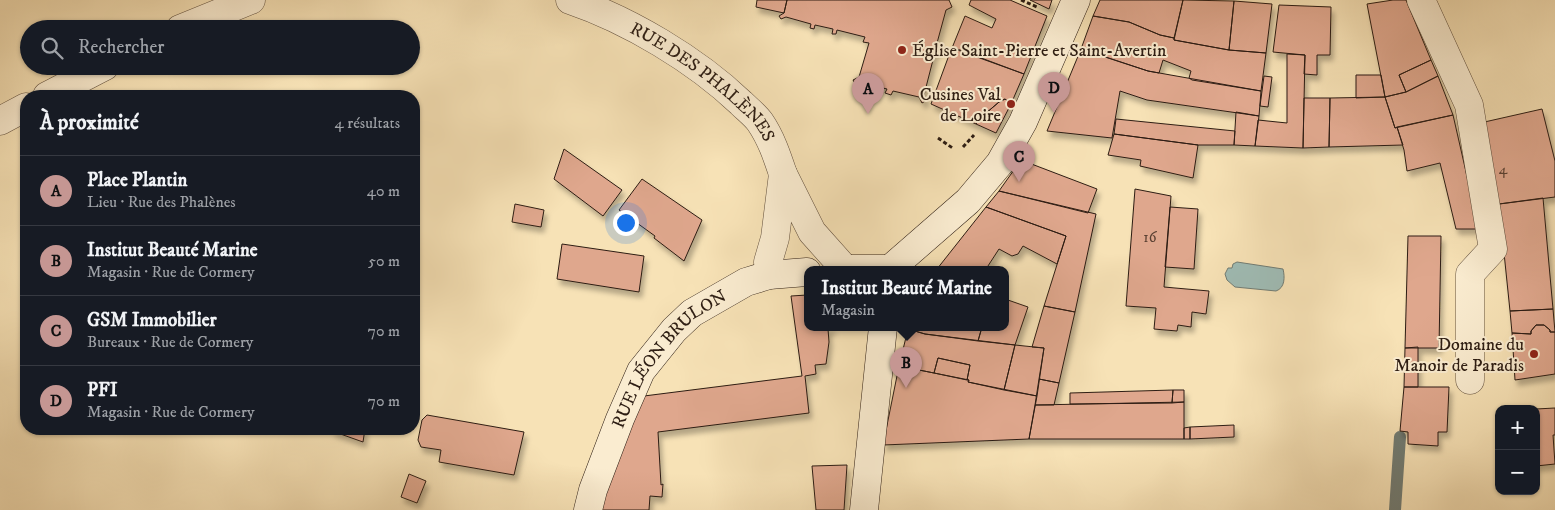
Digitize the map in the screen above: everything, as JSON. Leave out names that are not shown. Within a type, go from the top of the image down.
[{"type":"street","points":[[202,20],[251,0]]},
{"type":"street","name":"RUE DES PHALÈNES","points":[[570,0],[628,25],[709,75],[759,121],[772,143],[783,174],[812,232],[842,266]]},
{"type":"street","points":[[893,266],[968,201],[1000,164],[1022,122],[1076,0]]},
{"type":"street","points":[[1421,0],[1469,105],[1493,249],[1470,274],[1470,380]]},
{"type":"street","points":[[59,90],[88,75]]},
{"type":"street","points":[[0,121],[20,110]]},
{"type":"street","name":"RUE DES PHALÈNES","points":[[769,275],[768,262],[775,238],[783,174]]},
{"type":"street","name":"RUE LÉON BRULON","points":[[588,510],[620,419],[641,371],[674,330],[692,313],[746,282],[769,275],[804,272]]},
{"type":"street","points":[[864,510],[883,331]]},
{"type":"path","points":[[963,147],[973,135]]},
{"type":"path","points":[[938,138],[954,149]]},
{"type":"water","points":[[1237,262],[1283,269],[1283,285],[1276,291],[1235,287],[1227,280],[1225,274],[1228,268],[1232,268],[1233,264]]},
{"type":"building","points":[[757,0],[787,0],[784,13],[756,7]]},
{"type":"building","name":"Église Saint-Pierre et Saint-Avertin","points":[[787,0],[949,0],[952,7],[946,10],[937,43],[941,49],[935,52],[924,95],[927,100],[922,103],[919,97],[893,91],[891,95],[885,93],[887,89],[862,83],[856,85],[853,80],[859,77],[869,43],[863,42],[865,37],[837,30],[836,34],[832,34],[833,29],[815,25],[814,29],[810,28],[811,24],[786,17],[781,19],[779,16],[784,13]]},
{"type":"building","points":[[971,0],[1010,0],[1047,16],[1024,74],[952,48],[965,16],[992,28],[996,19],[969,5]]},
{"type":"building","points":[[1030,0],[1052,0],[1049,9]]},
{"type":"building","points":[[1100,0],[1183,0],[1174,38],[1160,35],[1129,22],[1093,16]]},
{"type":"building","points":[[1183,0],[1234,1],[1229,50],[1174,40]]},
{"type":"building","points":[[1406,0],[1431,60],[1399,75],[1406,92],[1385,97],[1367,4]]},
{"type":"building","points":[[1234,1],[1272,4],[1266,53],[1229,50]]},
{"type":"building","points":[[1279,5],[1331,7],[1330,55],[1317,55],[1317,75],[1304,74],[1305,55],[1273,52]]},
{"type":"building","points":[[1093,16],[1129,22],[1160,35],[1174,38],[1174,40],[1229,50],[1266,53],[1261,91],[1192,80],[1189,78],[1191,71],[1163,60],[1159,73],[1081,49]]},
{"type":"building","points":[[952,47],[1024,74],[1011,104],[1005,99],[999,102],[978,120],[976,124],[931,104]]},
{"type":"building","points":[[1081,49],[1148,71],[1261,91],[1259,116],[1147,100],[1120,91],[1112,138],[1047,131]]},
{"type":"building","points":[[1287,54],[1305,55],[1303,148],[1255,146],[1258,120],[1287,123]]},
{"type":"building","points":[[1431,60],[1438,76],[1406,92],[1399,75]]},
{"type":"building","points":[[1356,75],[1381,75],[1385,97],[1356,98]]},
{"type":"building","points":[[1264,76],[1272,77],[1268,107],[1260,106]]},
{"type":"building","points":[[1438,76],[1453,115],[1395,128],[1385,97],[1406,92]]},
{"type":"building","points":[[1385,97],[1395,128],[1397,127],[1403,145],[1329,147],[1330,98]]},
{"type":"building","points":[[1304,98],[1330,98],[1329,147],[1303,148]]},
{"type":"building","points":[[1005,99],[1011,104],[996,133],[976,124],[978,120]]},
{"type":"building","points":[[1542,109],[1555,161],[1555,197],[1499,204],[1480,123]]},
{"type":"building","points":[[1236,112],[1259,116],[1255,146],[1234,145]]},
{"type":"building","points":[[1453,115],[1479,229],[1456,229],[1440,163],[1407,171],[1404,150],[1397,127]]},
{"type":"building","points":[[1116,119],[1235,131],[1234,145],[1198,145],[1114,134]]},
{"type":"building","points":[[1114,134],[1198,145],[1193,178],[1140,166],[1141,160],[1108,155]]},
{"type":"building","points":[[564,149],[622,190],[603,216],[554,179]]},
{"type":"building","points":[[1021,160],[1097,189],[1088,213],[999,191]]},
{"type":"building","points":[[642,179],[702,220],[684,261],[654,238],[655,236],[619,210]]},
{"type":"building","points":[[1135,189],[1171,196],[1164,287],[1209,291],[1206,314],[1192,312],[1191,327],[1178,325],[1177,331],[1154,329],[1156,308],[1126,306]]},
{"type":"building","points":[[999,191],[1096,214],[1075,312],[1044,306],[1066,236],[986,207]]},
{"type":"building","points":[[1543,198],[1553,309],[1510,311],[1499,204]]},
{"type":"building","points":[[515,204],[544,210],[541,227],[512,222]]},
{"type":"building","points":[[986,207],[1066,236],[1057,264],[1023,246],[1018,254],[1012,256],[999,249],[988,266],[939,266]]},
{"type":"building","points":[[1170,207],[1198,209],[1194,269],[1165,267]]},
{"type":"building","points":[[1408,236],[1441,236],[1439,348],[1405,348]]},
{"type":"building","points":[[562,244],[644,256],[639,292],[557,279]]},
{"type":"building","points":[[804,295],[804,331],[828,331],[829,342],[826,364],[815,365],[816,374],[805,376],[809,413],[658,432],[661,485],[663,484],[662,497],[650,496],[649,510],[599,510],[644,396],[802,376],[791,296]]},
{"type":"building","points":[[1009,300],[1028,307],[1015,345],[978,341],[981,331],[1009,331]]},
{"type":"building","points":[[1044,306],[1075,312],[1059,383],[1039,379],[1044,348],[1032,347]]},
{"type":"building","points":[[1553,309],[1555,332],[1550,332],[1544,325],[1536,325],[1531,334],[1512,333],[1510,311]]},
{"type":"building","name":"Domaine du Manoir de Paradis","points":[[1536,325],[1544,325],[1550,332],[1555,332],[1555,374],[1515,380],[1512,333],[1531,334]]},
{"type":"building","points":[[908,331],[1015,345],[1004,390],[968,382],[970,365],[938,358],[934,373],[899,366]]},
{"type":"building","points":[[915,331],[981,331],[978,341]]},
{"type":"building","points":[[1015,345],[1044,348],[1037,396],[1004,390]]},
{"type":"building","points":[[1418,347],[1418,387],[1404,387],[1405,348]]},
{"type":"building","points":[[938,358],[970,365],[967,380],[934,373]]},
{"type":"building","points":[[899,366],[1037,396],[1029,439],[883,445]]},
{"type":"building","points":[[1039,379],[1059,383],[1054,405],[1035,405]]},
{"type":"building","points":[[1404,387],[1449,387],[1447,432],[1438,432],[1438,446],[1408,444],[1408,432],[1400,431]]},
{"type":"building","points":[[1173,390],[1184,390],[1184,402],[1172,403]]},
{"type":"building","points":[[1173,390],[1172,403],[1070,404],[1070,393]]},
{"type":"building","points":[[1184,402],[1184,439],[1029,439],[1035,405]]},
{"type":"building","points":[[1555,408],[1555,435],[1553,435],[1555,464],[1540,466],[1540,409]]},
{"type":"building","points":[[427,415],[524,432],[514,475],[439,462],[441,450],[421,447],[418,440],[422,420]]},
{"type":"building","points":[[1234,425],[1234,437],[1190,439],[1190,427]]},
{"type":"building","points":[[1190,427],[1190,439],[1184,439],[1184,428]]},
{"type":"building","points":[[343,435],[364,435],[363,442]]},
{"type":"building","points":[[847,465],[844,510],[816,510],[812,466]]},
{"type":"building","points":[[409,474],[426,481],[417,503],[401,497]]},
{"type":"waterway","points":[[1395,510],[1400,437]]},
{"type":"place","name":"Église Saint-Pierre et Saint-Avertin","points":[[902,50]]},
{"type":"place","name":"Cusines Val de Loire","points":[[1011,104]]},
{"type":"place","name":"PFI","points":[[1054,113]]},
{"type":"place","name":"Place Plantin","points":[[868,114]]},
{"type":"place","name":"GSM Immobilier","points":[[1019,182]]},
{"type":"place","name":"Domaine du Manoir de Paradis","points":[[1534,354]]},
{"type":"place","name":"Institut Beauté Marine","points":[[906,388]]}]
